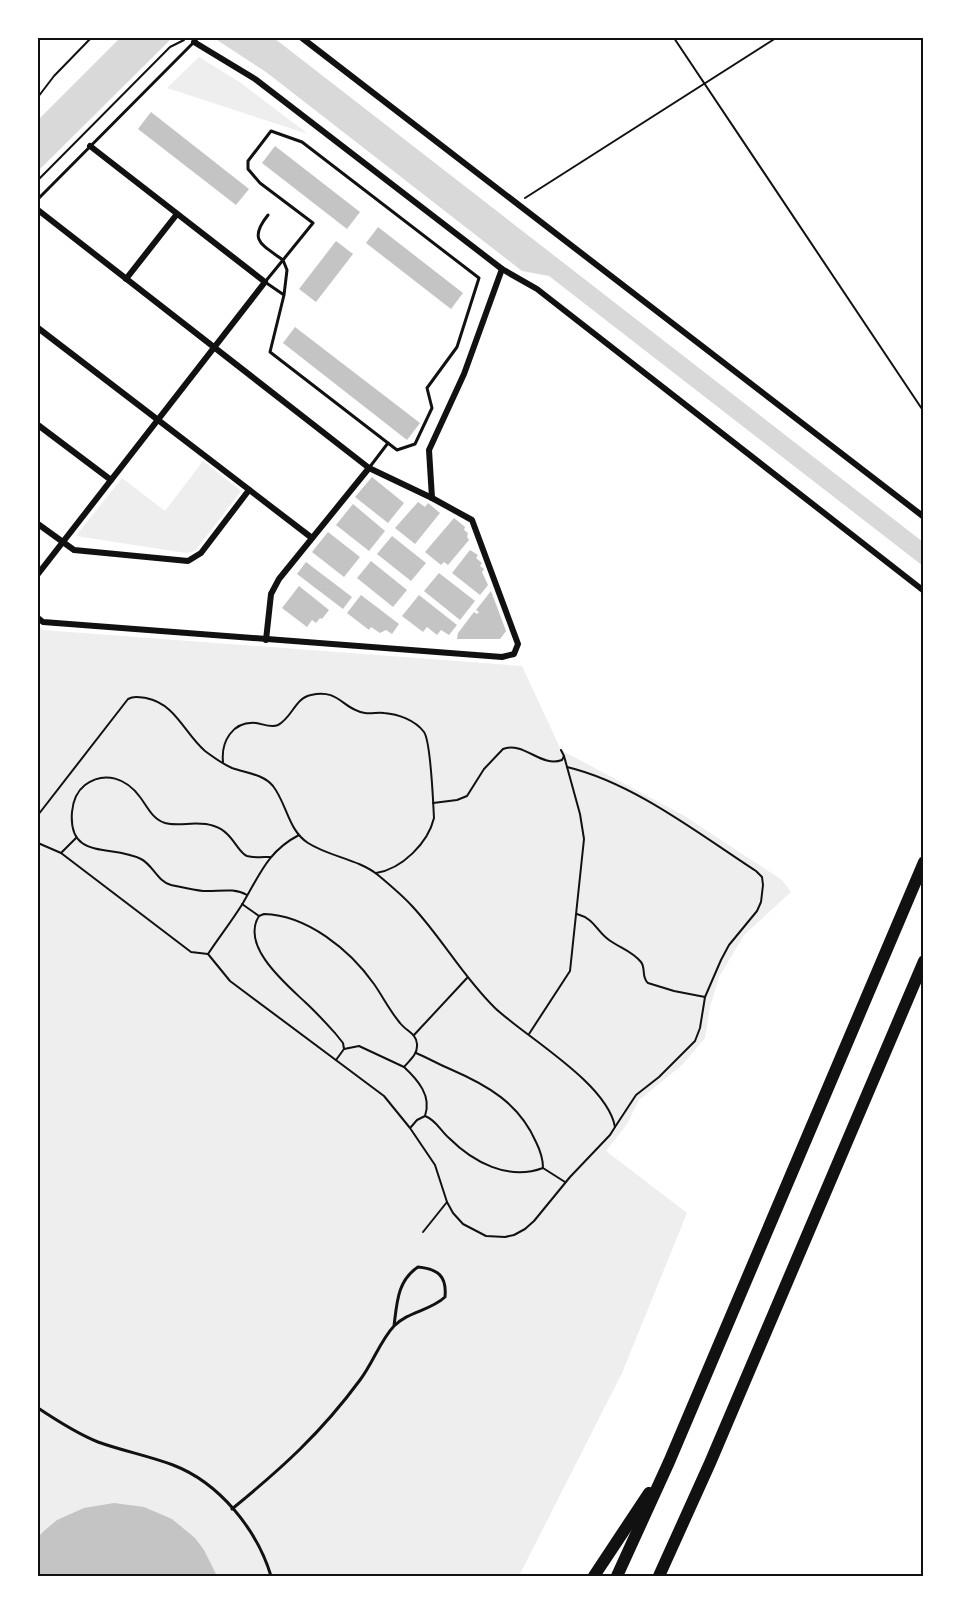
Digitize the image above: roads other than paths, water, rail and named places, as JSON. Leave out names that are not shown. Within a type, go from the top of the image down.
[{"type":"highway","points":[[617,1576],[669,1462],[924,862]]},
{"type":"highway","points":[[659,1576],[710,1463],[924,961]]},
{"type":"highway","points":[[594,1576],[669,1462]]},
{"type":"street","points":[[302,38],[924,517]]},
{"type":"street","points":[[196,40],[255,79],[502,268],[537,288],[924,591]]},
{"type":"street","points":[[38,574],[265,282],[90,146]]},
{"type":"street","points":[[38,210],[369,468],[472,520],[518,645],[514,654],[502,657],[43,622],[38,618]]},
{"type":"street","points":[[126,279],[177,214]]},
{"type":"street","points":[[432,498],[429,450],[464,374],[502,268]]},
{"type":"street","points":[[38,328],[312,538]]},
{"type":"street","points":[[38,425],[111,480]]},
{"type":"street","points":[[266,640],[272,594],[279,579],[369,468]]},
{"type":"street","points":[[38,524],[74,550],[188,561],[201,553],[249,490]]},
{"type":"lane","points":[[38,199],[196,40]]},
{"type":"lane","points":[[268,215],[259,226],[257,235],[260,243],[283,260],[287,270],[284,295],[270,352],[398,450],[415,444],[432,408],[427,388],[457,347],[479,278],[302,141],[271,131],[248,161],[248,168],[260,183],[313,223],[283,260],[265,282],[284,295]]},
{"type":"lane","points":[[369,468],[388,443]]},
{"type":"lane","points":[[231,1509],[282,1468],[324,1426],[362,1378],[394,1326],[407,1315],[436,1305],[445,1297],[446,1285],[441,1274],[430,1268],[418,1267],[407,1274],[398,1301],[394,1326]]},
{"type":"lane","points":[[38,1408],[97,1441],[175,1466],[217,1491],[249,1531],[271,1576]]}]
